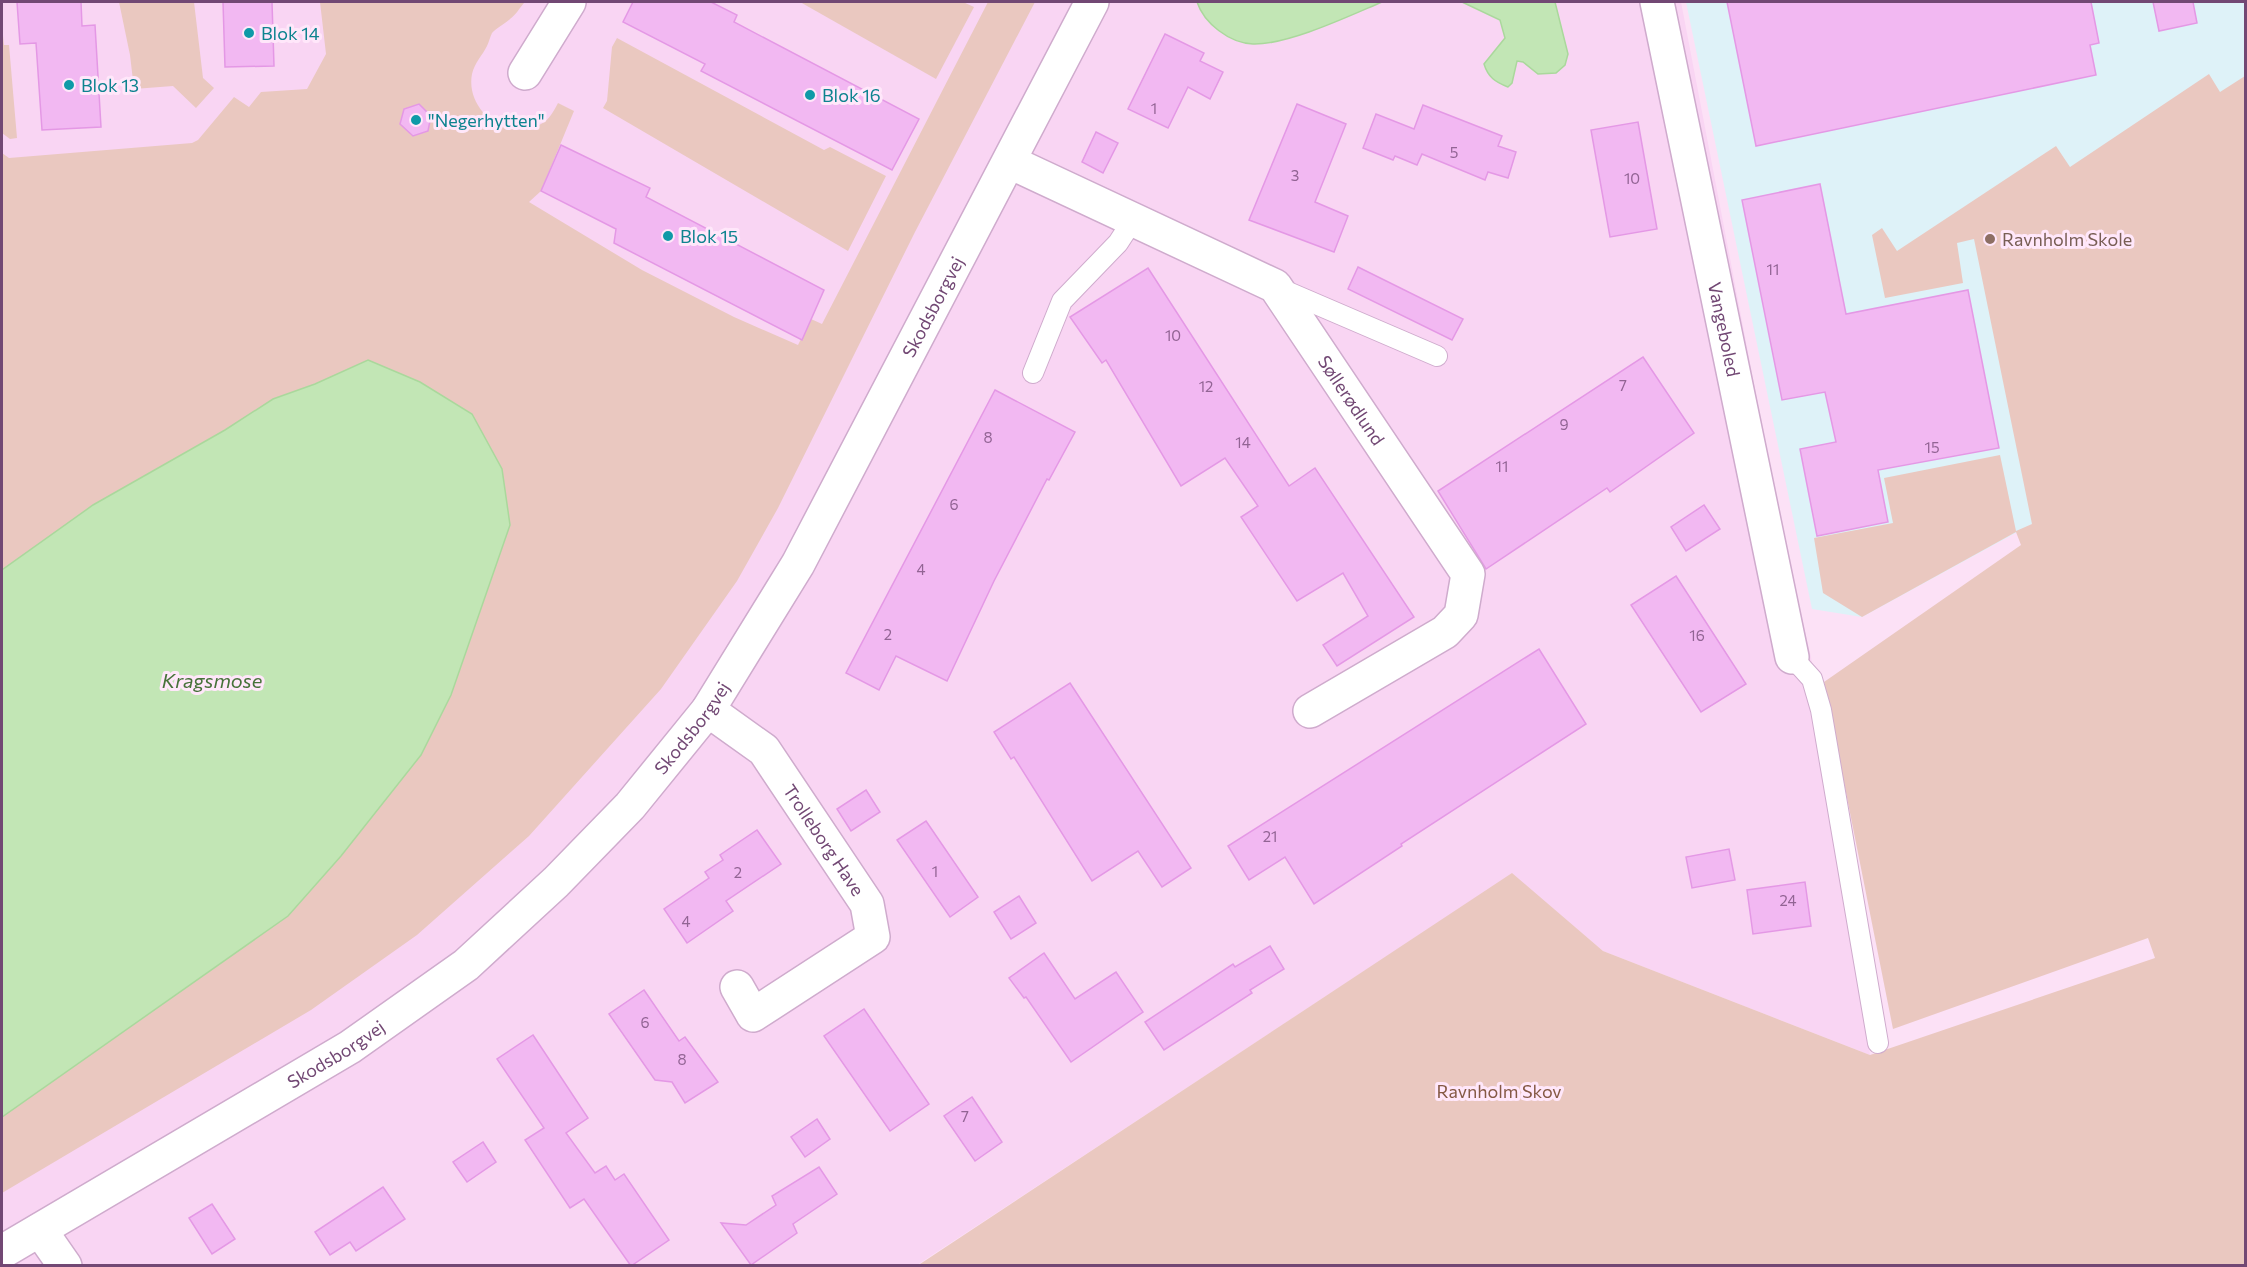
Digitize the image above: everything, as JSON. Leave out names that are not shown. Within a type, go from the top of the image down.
[{"type":"street","points":[[525,73],[569,2]]},
{"type":"street","name":"Skodsborgvej","points":[[2,1252],[350,1047],[466,965],[556,882],[630,806],[708,710],[798,564],[1092,2]]},
{"type":"street","name":"Vangeboled","points":[[1657,2],[1792,657]]},
{"type":"street","points":[[1010,162],[1275,286]]},
{"type":"street","name":"Søllerødlund","points":[[1275,286],[1468,574],[1461,615],[1444,632],[1310,711]]},
{"type":"street","name":"Trolleborg Have","points":[[708,710],[764,750],[867,904],[873,937],[753,1015],[736,987]]},
{"type":"street","points":[[40,1230],[64,1266]]},
{"type":"lane","points":[[1033,373],[1062,302],[1118,243],[1133,220]]},
{"type":"lane","points":[[1275,286],[1437,357]]},
{"type":"lane","points":[[1792,657],[1812,679],[1821,710],[1878,1043]]},
{"type":"shaded area","points":[[2,2],[1681,2],[1786,551],[1811,657],[1870,1055],[1603,951],[1512,874],[917,1265],[2,1266]]},
{"type":"shaded area","name":"Ravnholm Skole","points":[[1686,2],[2245,2],[2245,386],[2032,524],[1862,617],[1812,609]]},
{"type":"green space","points":[[119,2],[194,2],[203,78],[214,88],[196,108],[173,86],[134,89],[130,55]]},
{"type":"green space","points":[[320,2],[525,2],[512,17],[492,33],[473,70],[472,88],[475,100],[482,111],[503,126],[515,129],[528,129],[541,124],[551,115],[558,103],[574,111],[541,191],[529,202],[642,270],[734,317],[798,345],[811,319],[822,324],[988,2],[1035,2],[915,232],[778,508],[737,581],[661,689],[529,836],[417,935],[311,1010],[2,1193],[2,1117],[288,916],[341,856],[421,755],[451,695],[510,525],[315,384],[273,399],[225,430],[93,505],[2,570],[2,153],[9,158],[192,143],[198,140],[234,97],[249,107],[261,92],[307,89],[326,54]]},
{"type":"green space","points":[[800,2],[963,2],[974,7],[936,79]]},
{"type":"green space","points":[[2,26],[4,45],[9,45],[17,138],[10,139],[2,133]]},
{"type":"green space","points":[[617,38],[824,150],[830,147],[886,176],[848,251],[603,108],[607,101],[612,47]]},
{"type":"green space","name":"Ravnholm Skov","points":[[2209,74],[2220,92],[2245,76],[2245,1265],[917,1266],[1512,873],[1603,951],[1870,1055],[2155,958],[2148,938],[1893,1029],[1824,682],[2021,545],[2016,532],[1862,617],[1823,593],[1814,538],[1893,523],[1884,478],[2000,455],[2016,531],[2032,524],[1974,239],[1957,243],[1963,283],[1885,298],[1872,235],[1882,228],[1897,251],[2056,146],[2070,167]]},
{"type":"water","points":[[1197,2],[1382,2],[1300,35],[1253,44],[1235,40],[1211,24]]},
{"type":"water","points":[[1462,2],[1555,2],[1568,54],[1565,65],[1556,73],[1538,74],[1523,62],[1517,61],[1512,83],[1508,87],[1496,81],[1490,76],[1484,64],[1505,38],[1500,20]]},
{"type":"water","name":"Kragsmose","points":[[368,360],[420,382],[472,414],[502,469],[510,525],[451,695],[421,755],[341,856],[288,916],[2,1117],[2,570],[93,505],[225,430],[273,399],[315,384]]},
{"type":"building","name":"Blok 13","points":[[17,2],[81,2],[82,26],[95,25],[101,127],[42,130],[36,43],[20,44]]},
{"type":"building","name":"Blok 14","points":[[223,2],[272,2],[274,66],[225,67]]},
{"type":"building","name":"Blok 16","points":[[633,2],[711,2],[737,15],[734,22],[919,119],[892,170],[701,71],[705,64],[623,22]]},
{"type":"building","points":[[1727,2],[2091,2],[2099,43],[2090,45],[2096,75],[1756,146]]},
{"type":"building","points":[[2153,2],[2193,2],[2197,23],[2159,31]]},
{"type":"building","points":[[1165,34],[1204,53],[1200,61],[1223,72],[1210,99],[1188,87],[1168,128],[1128,109]]},
{"type":"building","name":"\"Negerhytten\"","points":[[419,104],[431,116],[428,131],[413,136],[400,124],[404,109]]},
{"type":"building","points":[[1297,104],[1346,124],[1315,202],[1348,216],[1334,252],[1249,220]]},
{"type":"building","points":[[1423,105],[1502,136],[1498,146],[1516,152],[1508,178],[1488,172],[1485,180],[1422,154],[1417,165],[1395,156],[1393,160],[1363,148],[1376,114],[1414,129]]},
{"type":"building","points":[[1638,122],[1657,229],[1610,237],[1591,130]]},
{"type":"building","points":[[1096,132],[1118,143],[1103,173],[1082,162]]},
{"type":"building","name":"Blok 15","points":[[561,145],[650,188],[646,197],[824,290],[802,340],[614,243],[616,229],[541,191]]},
{"type":"building","points":[[1820,184],[1846,314],[1968,290],[1999,448],[1878,470],[1888,522],[1817,536],[1800,449],[1836,442],[1825,392],[1782,400],[1742,200]]},
{"type":"building","points":[[1358,267],[1463,319],[1452,340],[1348,289]]},
{"type":"building","points":[[1148,268],[1289,486],[1315,468],[1414,617],[1337,666],[1323,645],[1368,616],[1343,573],[1297,601],[1241,517],[1258,506],[1225,458],[1181,486],[1106,360],[1102,363],[1070,317]]},
{"type":"building","points":[[1643,357],[1694,433],[1610,492],[1607,488],[1486,569],[1438,491]]},
{"type":"building","points":[[995,390],[1075,432],[1049,480],[1047,479],[994,581],[947,681],[896,656],[879,690],[846,673]]},
{"type":"building","points":[[1704,505],[1720,529],[1686,551],[1671,527]]},
{"type":"building","points":[[1676,576],[1746,684],[1701,712],[1631,605]]},
{"type":"building","points":[[1539,649],[1586,724],[1401,844],[1402,846],[1314,904],[1285,857],[1249,880],[1228,846]]},
{"type":"building","points":[[1070,683],[1191,868],[1162,887],[1138,851],[1092,881],[1014,757],[1011,759],[994,732]]},
{"type":"building","points":[[866,790],[880,812],[851,831],[837,809]]},
{"type":"building","points":[[926,821],[978,897],[950,917],[897,840]]},
{"type":"building","points":[[757,830],[781,864],[726,901],[733,911],[687,943],[664,909],[709,878],[705,872],[723,860],[720,855]]},
{"type":"building","points":[[1729,849],[1735,880],[1692,888],[1686,857]]},
{"type":"building","points":[[1805,882],[1811,926],[1753,934],[1747,890]]},
{"type":"building","points":[[1019,896],[1036,923],[1011,939],[994,912]]},
{"type":"building","points":[[1270,946],[1284,969],[1250,990],[1252,993],[1164,1050],[1145,1022],[1233,964],[1235,967]]},
{"type":"building","points":[[1044,953],[1075,999],[1116,972],[1143,1012],[1071,1062],[1026,997],[1024,998],[1009,978]]},
{"type":"building","points":[[644,990],[679,1041],[685,1037],[718,1082],[685,1103],[672,1082],[655,1080],[609,1014]]},
{"type":"building","points":[[864,1009],[929,1104],[890,1131],[824,1036]]},
{"type":"building","points":[[533,1035],[588,1118],[566,1133],[595,1173],[606,1166],[615,1180],[624,1174],[669,1240],[631,1266],[584,1199],[570,1208],[525,1140],[544,1128],[497,1059]]},
{"type":"building","points":[[972,1097],[1002,1142],[975,1161],[944,1116]]},
{"type":"building","points":[[817,1119],[830,1139],[805,1157],[791,1137]]},
{"type":"building","points":[[483,1142],[496,1162],[467,1182],[453,1162]]},
{"type":"building","points":[[819,1167],[837,1194],[793,1224],[797,1233],[751,1265],[721,1223],[746,1225],[776,1205],[772,1196]]},
{"type":"building","points":[[383,1187],[405,1219],[356,1251],[350,1242],[330,1255],[315,1232]]},
{"type":"building","points":[[212,1204],[235,1239],[212,1254],[189,1218]]},
{"type":"place","name":"Blok 14","points":[[249,33]]},
{"type":"place","name":"Blok 13","points":[[69,85]]},
{"type":"place","name":"Blok 16","points":[[810,95]]},
{"type":"place","name":"\"Negerhytten\"","points":[[416,120]]},
{"type":"place","name":"Blok 15","points":[[668,236]]},
{"type":"place","name":"Ravnholm Skole","points":[[1990,239]]}]
